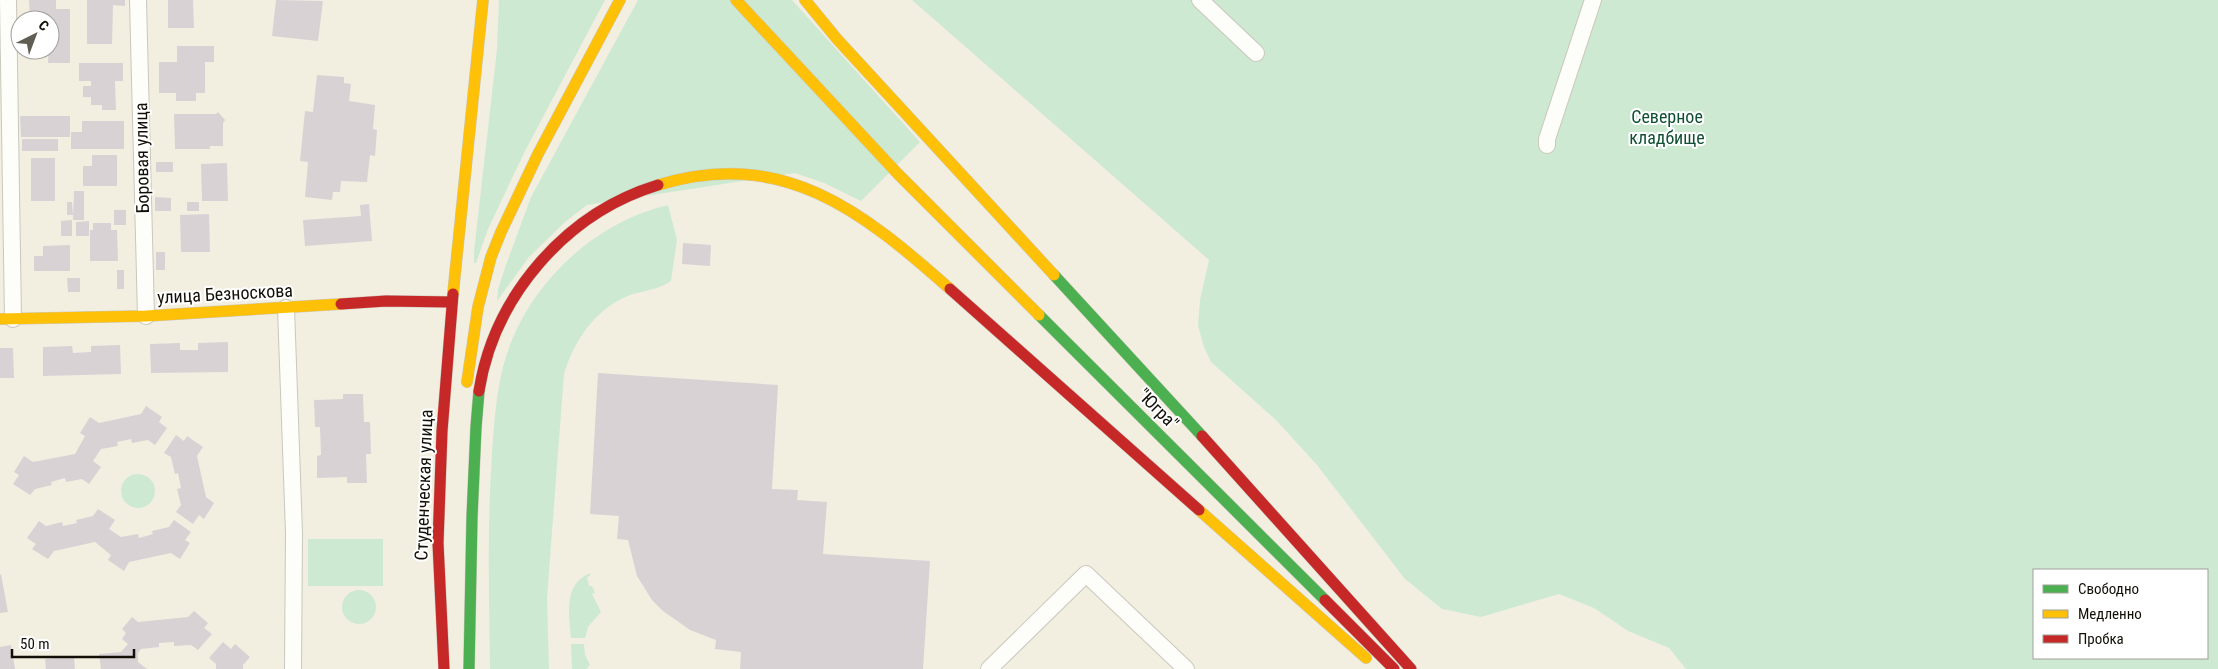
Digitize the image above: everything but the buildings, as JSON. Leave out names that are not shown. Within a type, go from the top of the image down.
[{"type":"main road","name":"Студенческая улица","points":[[444,669],[438,552],[444,395],[483,0]]},
{"type":"main road","points":[[465,398],[478,306],[492,257],[511,208],[620,0]]},
{"type":"main road","name":"\"Югра\"","points":[[736,0],[898,174],[1394,669]]},
{"type":"main road","points":[[805,0],[837,39],[1190,423],[1411,669]]},
{"type":"main road","points":[[469,669],[471,510],[476,419],[484,364],[504,315],[523,283],[536,266],[570,232],[591,215],[643,188],[697,175],[722,174],[776,179],[806,188],[837,202],[876,226],[1378,669]]},
{"type":"main road","name":"улица Безноскова","points":[[6,319],[146,316],[407,300],[452,302]]},
{"type":"main road","points":[[459,558],[465,669]]},
{"type":"street","points":[[6,319],[8,0]]},
{"type":"street","name":"Боровая улица","points":[[138,0],[146,316]]},
{"type":"street","points":[[1200,0],[1256,53]]},
{"type":"street","points":[[1547,145],[1547,139],[1593,0]]},
{"type":"street","points":[[286,308],[294,533],[293,669]]},
{"type":"street","points":[[990,669],[1086,574],[1186,669]]},
{"type":"green space","points":[[499,0],[605,0],[525,151],[488,229],[476,263],[474,263],[497,49]]},
{"type":"green space","points":[[638,0],[792,0],[920,142],[861,201],[824,183],[795,173],[587,205],[565,222],[529,257],[497,301],[498,289],[531,197]]},
{"type":"green space","name":"Северное кладбище","points":[[912,0],[2218,0],[2218,669],[1686,669],[1669,648],[1628,631],[1594,608],[1559,594],[1481,617],[1442,609],[1405,579],[1317,465],[1276,420],[1211,362],[1198,326],[1200,300],[1209,260]]},
{"type":"green space","points":[[668,205],[677,240],[671,281],[657,288],[630,295],[607,308],[580,337],[564,374],[547,598],[549,669],[490,669],[490,480],[499,388],[503,367],[513,338],[526,311],[544,286],[564,264],[587,244],[613,227],[640,214]]},
{"type":"green space","points":[[138,474],[150,479],[155,491],[150,503],[138,508],[126,503],[121,491],[126,479]]},
{"type":"green space","points":[[308,539],[383,539],[383,586],[308,586]]},
{"type":"green space","points":[[590,573],[590,576],[587,577],[589,586],[592,586],[595,593],[592,594],[601,612],[588,627],[585,638],[571,638],[569,610],[572,592],[581,578]]},
{"type":"green space","points":[[359,590],[371,595],[376,607],[371,619],[359,624],[347,619],[342,607],[347,595]]},
{"type":"green space","points":[[571,644],[584,644],[585,655],[590,665],[586,669],[572,669]]},
{"type":"traffic: fast","points":[[1054,275],[1202,436]]},
{"type":"traffic: fast","points":[[1039,315],[1325,600]]},
{"type":"traffic: fast","points":[[469,669],[472,517],[479,391]]},
{"type":"traffic: slow","points":[[453,294],[483,0]]},
{"type":"traffic: slow","points":[[467,382],[478,307],[491,257],[501,232],[538,154],[620,0]]},
{"type":"traffic: slow","points":[[736,0],[898,174],[1039,315]]},
{"type":"traffic: slow","points":[[805,0],[837,39],[1054,275]]},
{"type":"traffic: slow","points":[[658,185],[703,175],[744,174],[782,181],[818,194],[852,212],[885,234],[950,289]]},
{"type":"traffic: slow","points":[[0,319],[146,316],[341,304]]},
{"type":"traffic: slow","points":[[1199,510],[1366,658]]},
{"type":"traffic: jam","points":[[479,391],[487,356],[500,323],[518,291],[540,263],[565,237],[593,216],[625,198],[658,185]]},
{"type":"traffic: jam","points":[[950,289],[1199,510]]},
{"type":"traffic: jam","points":[[444,669],[438,543],[442,431],[453,294]]},
{"type":"traffic: jam","points":[[341,304],[386,301],[452,302]]},
{"type":"traffic: jam","points":[[1202,436],[1411,669]]},
{"type":"traffic: jam","points":[[1325,600],[1394,669]]}]
